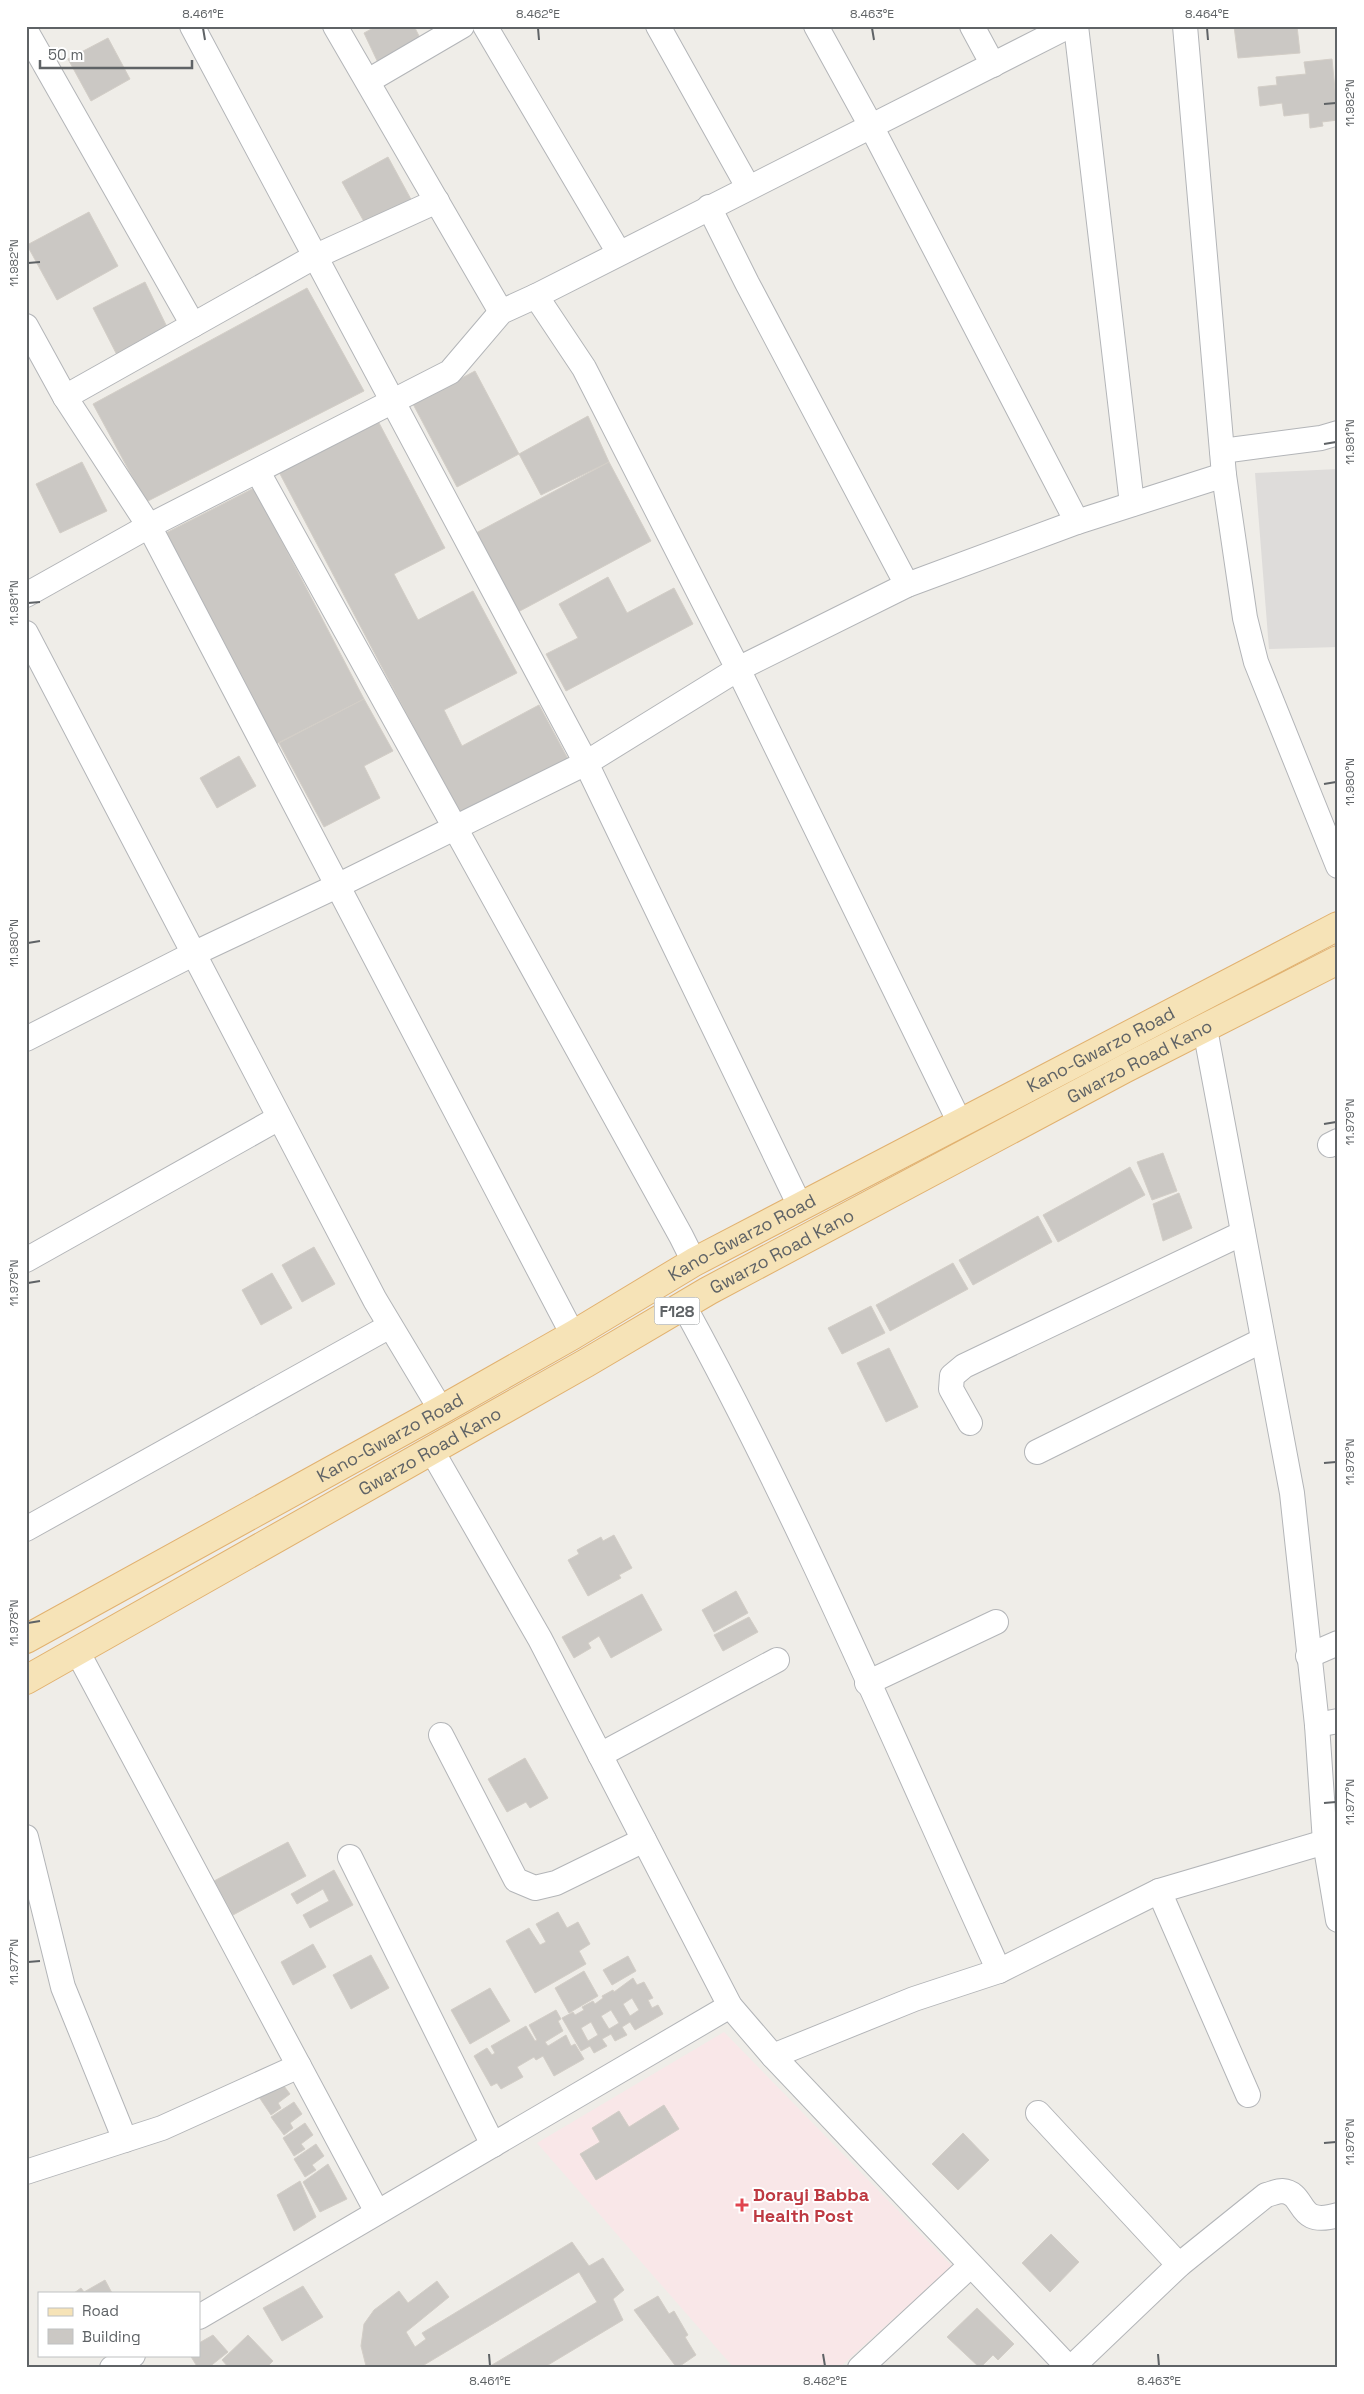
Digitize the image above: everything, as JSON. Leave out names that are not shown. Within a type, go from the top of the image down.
[{"type":"main road","name":"Kano-Gwarzo Road","points":[[26,1639],[441,1410],[573,1335],[694,1262],[1338,926]]},
{"type":"main road","name":"Gwarzo Road Kano","points":[[26,1680],[432,1451],[708,1291],[1124,1069],[1338,960]]},
{"type":"main road","points":[[249,1516],[268,1543]]},
{"type":"street","points":[[192,26],[586,763],[800,1206]]},
{"type":"street","points":[[335,26],[501,312]]},
{"type":"street","points":[[368,81],[462,26]]},
{"type":"street","points":[[485,26],[619,253]]},
{"type":"street","points":[[658,26],[748,187]]},
{"type":"street","points":[[816,26],[871,126],[1077,522]]},
{"type":"street","points":[[972,26],[993,65]]},
{"type":"street","points":[[26,595],[149,526],[258,472],[450,372],[501,312],[1069,26]]},
{"type":"street","points":[[1076,26],[1132,504]]},
{"type":"street","points":[[1186,26],[1223,463],[1250,644],[1338,866]]},
{"type":"street","points":[[26,31],[194,324]]},
{"type":"street","points":[[65,397],[314,257],[437,201]]},
{"type":"street","points":[[709,206],[747,284],[907,585]]},
{"type":"street","points":[[536,296],[584,368],[738,670],[960,1123]]},
{"type":"street","points":[[26,326],[65,397],[149,526],[573,1335]]},
{"type":"street","points":[[26,1039],[193,954],[455,829],[586,763],[738,670],[907,585],[1077,522],[1132,504],[1223,463],[1338,432]]},
{"type":"street","points":[[258,472],[694,1262]]},
{"type":"street","points":[[26,633],[390,1326],[441,1410]]},
{"type":"street","points":[[1205,1029],[1292,1492],[1308,1656],[1327,1723],[1330,1803],[1325,1842],[1338,1920]]},
{"type":"street","points":[[26,1260],[280,1118]]},
{"type":"street","points":[[970,1423],[951,1389],[952,1376],[964,1366],[1243,1233]]},
{"type":"street","points":[[684,1306],[739,1407],[999,1971]]},
{"type":"street","points":[[26,1529],[390,1326]]},
{"type":"street","points":[[1038,1452],[1263,1340]]},
{"type":"street","points":[[432,1451],[540,1639],[730,2006],[773,2056],[970,2266],[1070,2368],[1179,2265],[1266,2195],[1282,2191],[1293,2196],[1307,2214],[1314,2218],[1324,2219],[1338,2215]]},
{"type":"street","points":[[867,1683],[996,1622]]},
{"type":"street","points":[[1308,1656],[1338,1643]]},
{"type":"street","points":[[77,1651],[377,2212]]},
{"type":"street","points":[[600,1755],[777,1660]]},
{"type":"street","points":[[441,1735],[516,1880],[535,1888],[556,1883],[644,1840]]},
{"type":"street","points":[[26,1837],[63,1987],[125,2140]]},
{"type":"street","points":[[773,2056],[914,1999],[999,1971],[1159,1891],[1325,1842]]},
{"type":"street","points":[[350,1857],[493,2144]]},
{"type":"street","points":[[1159,1891],[1248,2095]]},
{"type":"street","points":[[200,2316],[730,2006]]},
{"type":"street","points":[[26,2172],[162,2128],[298,2066]]},
{"type":"street","points":[[1038,2113],[1179,2265]]},
{"type":"street","points":[[860,2368],[970,2266]]},
{"type":"street","points":[[112,2368],[131,2356]]},
{"type":"shaded area","points":[[1338,469],[1338,647],[1269,649],[1255,473]]},
{"type":"shaded area","name":"Dorayi Babba Health Post","points":[[724,2032],[952,2266],[839,2368],[734,2368],[537,2143]]},
{"type":"building","points":[[377,26],[414,26],[422,42],[381,69],[364,33]]},
{"type":"building","points":[[1234,26],[1297,26],[1300,53],[1238,58]]},
{"type":"building","points":[[108,38],[130,79],[91,101],[68,59]]},
{"type":"building","points":[[1332,59],[1338,120],[1322,122],[1323,126],[1310,128],[1309,113],[1284,116],[1282,103],[1260,106],[1258,87],[1277,85],[1276,77],[1306,74],[1304,62]]},
{"type":"building","points":[[388,157],[413,203],[367,227],[342,182]]},
{"type":"building","points":[[89,212],[118,266],[57,300],[27,245]]},
{"type":"building","points":[[145,282],[168,329],[117,355],[93,308]]},
{"type":"building","points":[[307,288],[364,391],[146,502],[93,404]]},
{"type":"building","points":[[475,371],[519,454],[457,487],[413,404]]},
{"type":"building","points":[[588,416],[609,462],[541,495],[519,454]]},
{"type":"building","points":[[378,421],[445,548],[394,574],[418,620],[473,591],[517,673],[444,710],[462,746],[539,705],[568,759],[460,815],[279,472]]},
{"type":"building","points":[[82,462],[107,511],[60,533],[36,484]]},
{"type":"building","points":[[609,462],[651,541],[518,612],[476,533]]},
{"type":"building","points":[[254,488],[364,699],[272,746],[162,535]]},
{"type":"building","points":[[608,577],[627,613],[674,588],[693,624],[566,691],[546,654],[578,638],[559,604]]},
{"type":"building","points":[[364,699],[393,751],[364,766],[380,798],[324,827],[279,743]]},
{"type":"building","points":[[239,756],[256,786],[217,808],[200,778]]},
{"type":"building","points":[[1163,1153],[1177,1191],[1152,1200],[1137,1162]]},
{"type":"building","points":[[1130,1167],[1145,1195],[1058,1242],[1043,1215]]},
{"type":"building","points":[[1179,1193],[1192,1228],[1163,1241],[1153,1204]]},
{"type":"building","points":[[1038,1216],[1052,1242],[973,1285],[959,1260]]},
{"type":"building","points":[[314,1247],[335,1284],[302,1302],[282,1265]]},
{"type":"building","points":[[953,1263],[968,1289],[890,1331],[876,1305]]},
{"type":"building","points":[[272,1273],[292,1308],[261,1325],[242,1290]]},
{"type":"building","points":[[871,1306],[885,1333],[842,1354],[828,1328]]},
{"type":"building","points":[[889,1348],[918,1407],[886,1422],[857,1363]]},
{"type":"building","points":[[614,1535],[632,1568],[619,1575],[621,1578],[588,1596],[568,1560],[579,1554],[577,1550],[601,1537],[603,1541]]},
{"type":"building","points":[[736,1591],[748,1613],[714,1632],[702,1610]]},
{"type":"building","points":[[642,1594],[662,1630],[611,1658],[599,1636],[588,1643],[591,1648],[574,1658],[562,1637]]},
{"type":"building","points":[[749,1617],[758,1632],[723,1651],[714,1635]]},
{"type":"building","points":[[525,1758],[548,1798],[530,1808],[526,1802],[507,1812],[488,1779]]},
{"type":"building","points":[[288,1842],[306,1876],[233,1915],[214,1881]]},
{"type":"building","points":[[334,1870],[353,1905],[310,1928],[303,1915],[329,1901],[323,1889],[297,1904],[291,1894]]},
{"type":"building","points":[[558,1912],[567,1928],[578,1922],[590,1944],[579,1951],[586,1964],[535,1993],[506,1941],[529,1928],[540,1945],[546,1942],[536,1924]]},
{"type":"building","points":[[313,1944],[326,1967],[293,1985],[281,1962]]},
{"type":"building","points":[[371,1955],[389,1988],[351,2009],[333,1975]]},
{"type":"building","points":[[628,1956],[636,1971],[612,1985],[603,1970]]},
{"type":"building","points":[[584,1971],[598,1996],[569,2013],[555,1988]]},
{"type":"building","points":[[633,1978],[637,1985],[644,1982],[653,1998],[648,2000],[652,2008],[658,2005],[663,2014],[635,2030],[630,2022],[622,2027],[627,2035],[615,2041],[611,2034],[602,2039],[607,2046],[594,2053],[590,2046],[581,2051],[562,2018],[573,2012],[575,2015],[584,2010],[582,2007],[593,2001],[595,2004],[603,1998],[602,1996],[613,1990],[614,1992]],"holes":[[[632,1998],[639,2010],[630,2016],[623,2004]],[[611,2010],[619,2023],[609,2029],[601,2016]],[[591,2022],[598,2035],[588,2041],[581,2028]]]},
{"type":"building","points":[[490,1988],[510,2021],[470,2044],[451,2010]]},
{"type":"building","points":[[556,2010],[561,2019],[558,2021],[563,2031],[545,2042],[548,2046],[566,2035],[571,2046],[575,2044],[584,2059],[554,2076],[543,2056],[536,2060],[534,2057],[517,2067],[523,2077],[501,2089],[497,2083],[491,2086],[474,2056],[487,2048],[492,2055],[495,2053],[491,2046],[526,2026],[535,2041],[537,2040],[529,2025]]},
{"type":"building","points":[[281,2082],[290,2094],[278,2103],[281,2108],[271,2115],[259,2097]]},
{"type":"building","points":[[294,2102],[302,2114],[290,2123],[293,2128],[284,2135],[271,2117]]},
{"type":"building","points":[[664,2105],[679,2129],[596,2180],[580,2154],[600,2142],[592,2128],[619,2111],[629,2127]]},
{"type":"building","points":[[305,2123],[313,2135],[301,2144],[305,2149],[294,2156],[283,2138]]},
{"type":"building","points":[[963,2133],[989,2160],[958,2190],[932,2164]]},
{"type":"building","points":[[316,2144],[324,2156],[312,2165],[316,2170],[305,2177],[294,2159]]},
{"type":"building","points":[[328,2164],[347,2199],[320,2212],[303,2182]]},
{"type":"building","points":[[300,2181],[316,2217],[294,2231],[277,2195]]},
{"type":"building","points":[[1051,2234],[1079,2262],[1050,2292],[1022,2263]]},
{"type":"building","points":[[572,2242],[589,2266],[603,2258],[624,2290],[613,2299],[623,2320],[543,2368],[487,2368],[597,2302],[579,2272],[424,2365],[425,2368],[363,2368],[366,2366],[361,2346],[364,2324],[374,2310],[399,2291],[408,2303],[437,2281],[449,2297],[406,2332],[415,2347],[426,2339],[422,2333]]},
{"type":"building","points":[[105,2280],[111,2292],[84,2292]]},
{"type":"building","points":[[303,2286],[323,2317],[282,2341],[263,2308]]},
{"type":"building","points":[[81,2288],[84,2292],[75,2292]]},
{"type":"building","points":[[658,2296],[669,2314],[674,2311],[688,2335],[685,2337],[696,2355],[677,2368],[634,2310]]},
{"type":"building","points":[[977,2308],[1014,2344],[998,2360],[993,2355],[980,2368],[947,2337]]},
{"type":"building","points":[[213,2335],[228,2352],[208,2368],[198,2368],[191,2356],[200,2356],[200,2342]]},
{"type":"building","points":[[248,2335],[273,2361],[266,2368],[229,2368],[222,2360]]},
{"type":"place","name":"Dorayi Babba Health Post","points":[[742,2205]]}]
